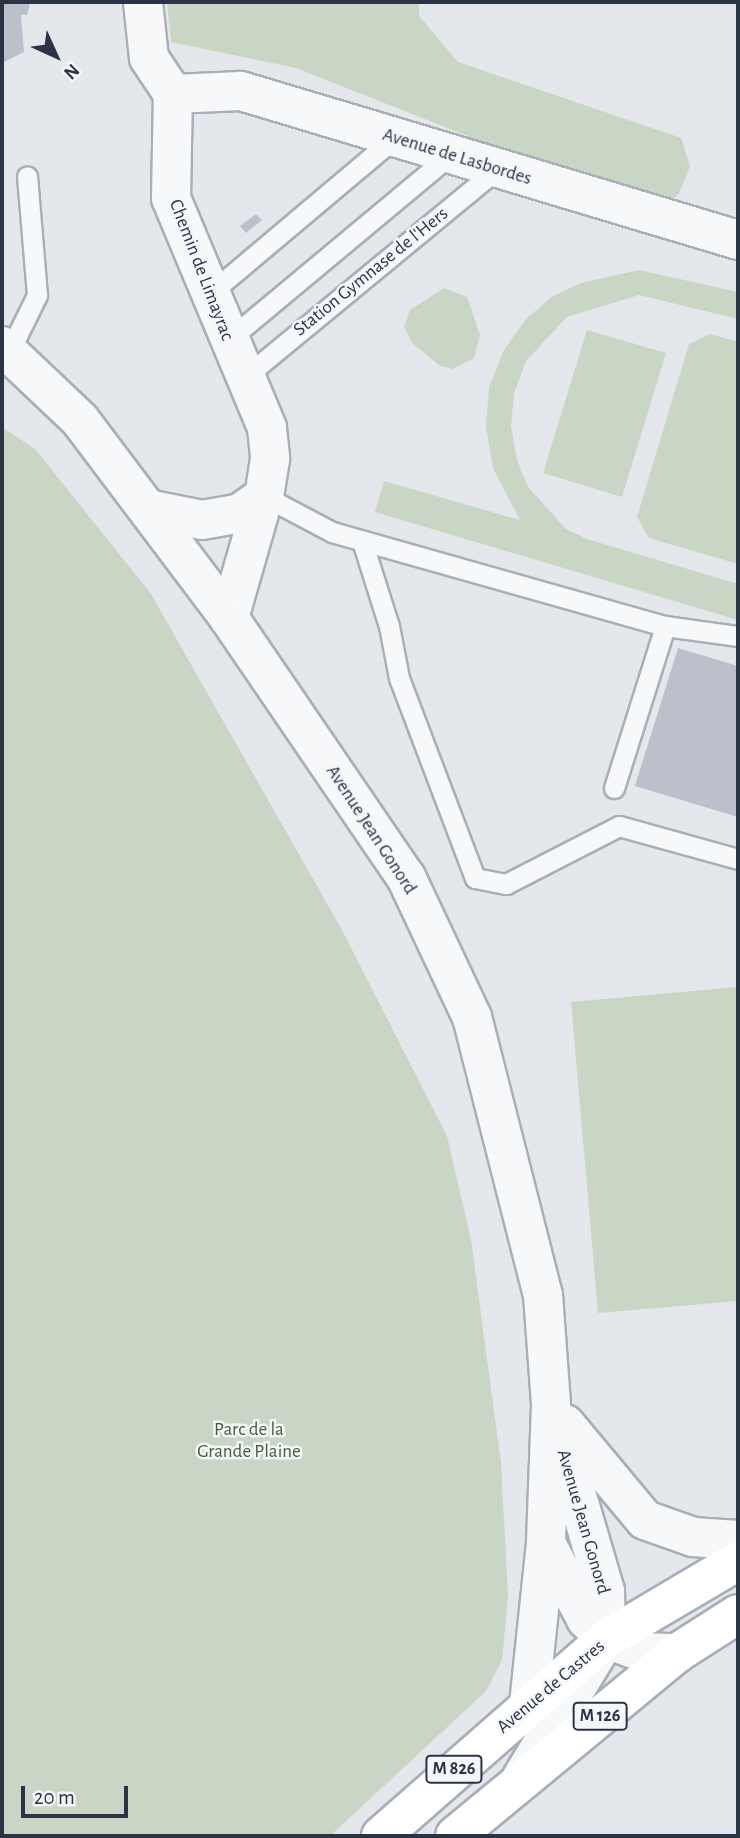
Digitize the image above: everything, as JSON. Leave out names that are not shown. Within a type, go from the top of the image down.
[{"type":"main road","name":"Avenue de Castres","points":[[381,1836],[606,1639],[738,1561]]},
{"type":"main road","name":"M 126","points":[[521,1778],[677,1653],[738,1614]]},
{"type":"main road","name":"M 826","points":[[455,1836],[521,1778]]},
{"type":"street","points":[[143,2],[149,58],[173,94]]},
{"type":"street","name":"Avenue de Lasbordes","points":[[173,94],[240,91],[738,240]]},
{"type":"street","name":"Chemin de Limayrac","points":[[173,94],[171,198],[267,428],[270,459],[264,496],[229,618]]},
{"type":"street","name":"Avenue Jean Gonord","points":[[5,349],[80,420],[153,510],[229,618],[406,877],[472,1017],[543,1296],[551,1405],[546,1543],[529,1704]]},
{"type":"street","points":[[153,510],[202,520],[240,513],[264,496]]},
{"type":"street","name":"Avenue Jean Gonord","points":[[551,1405],[645,1520],[693,1537],[738,1540]]},
{"type":"street","name":"Avenue Jean Gonord","points":[[551,1405],[604,1591],[606,1639]]},
{"type":"street","name":"Avenue Jean Gonord","points":[[546,1543],[586,1619],[606,1639],[641,1652],[677,1653]]},
{"type":"street","points":[[521,1778],[606,1639]]},
{"type":"lane","points":[[209,294],[394,138]]},
{"type":"lane","name":"Station Gymnase de l'Hers","points":[[228,340],[450,155]]},
{"type":"lane","name":"Station Gymnase de l'Hers","points":[[246,376],[497,169]]},
{"type":"lane","points":[[5,349],[37,295],[27,176]]},
{"type":"lane","points":[[264,496],[332,532],[362,541],[665,626],[738,636]]},
{"type":"lane","points":[[362,541],[389,625],[399,678],[475,878],[506,884],[619,826],[738,859]]},
{"type":"lane","points":[[614,788],[665,626]]},
{"type":"green space","points":[[167,2],[419,2],[419,16],[458,62],[681,138],[690,166],[679,194],[657,211],[296,68],[171,42]]},
{"type":"green space","points":[[639,270],[738,292],[738,319],[639,295],[567,317],[526,361],[514,393],[511,426],[517,460],[528,487],[566,529],[587,539],[738,584],[738,620],[375,512],[384,481],[520,520],[493,468],[486,427],[489,387],[504,350],[526,319],[553,296],[581,283]]},
{"type":"green space","points":[[444,288],[467,297],[480,335],[474,358],[453,369],[440,366],[412,343],[404,327],[410,310]]},
{"type":"green space","points":[[587,330],[666,353],[622,497],[543,473]]},
{"type":"green space","points":[[710,334],[738,342],[738,564],[649,538],[637,517],[689,344]]},
{"type":"green space","name":"Parc de la Grande Plaine","points":[[2,427],[35,449],[151,594],[342,930],[447,1136],[471,1240],[501,1463],[508,1595],[502,1660],[486,1691],[330,1836],[2,1836]]},
{"type":"green space","points":[[738,987],[738,1301],[598,1313],[571,1002]]},
{"type":"building","points":[[2,2],[30,3],[27,15],[21,15],[24,52],[2,63]]},
{"type":"building","points":[[256,214],[262,220],[246,233],[240,226]]},
{"type":"building","points":[[678,648],[738,666],[738,817],[635,786]]}]
